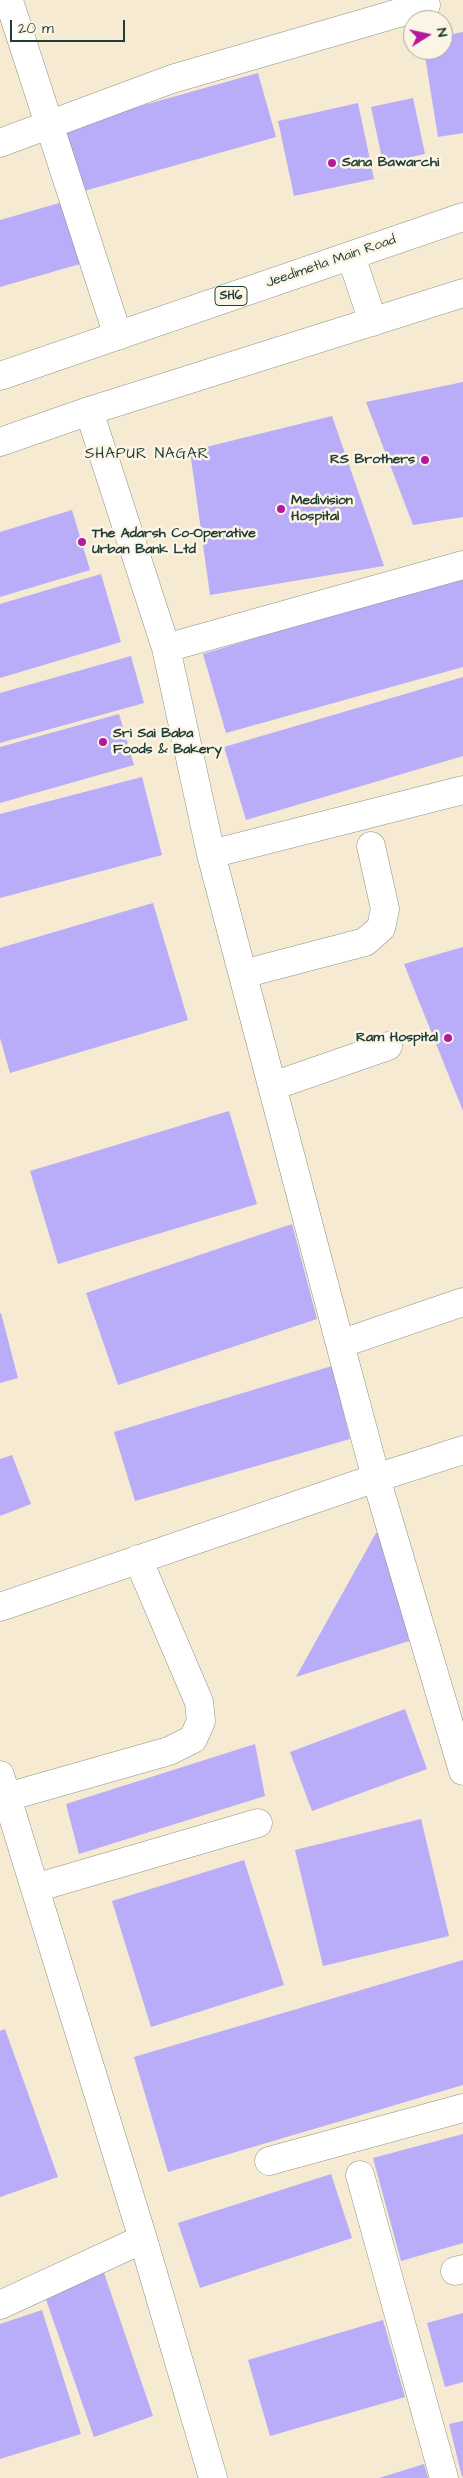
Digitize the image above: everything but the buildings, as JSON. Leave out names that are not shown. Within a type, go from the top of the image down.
[{"type":"street","points":[[9,5],[118,336]]},
{"type":"street","points":[[0,143],[172,79],[426,5]]},
{"type":"street","name":"Jeedimetla Main Road","points":[[0,376],[463,217]]},
{"type":"street","points":[[351,256],[373,322]]},
{"type":"street","points":[[0,442],[89,411],[463,293]]},
{"type":"street","points":[[89,411],[166,648],[211,854],[340,1344],[376,1478],[463,1771]]},
{"type":"street","points":[[166,648],[463,565]]},
{"type":"street","points":[[211,854],[463,790]]},
{"type":"street","points":[[243,974],[365,942],[381,928],[385,909],[370,846]]},
{"type":"street","points":[[273,1086],[388,1046]]},
{"type":"street","points":[[340,1344],[463,1302]]},
{"type":"street","points":[[0,1607],[463,1450]]},
{"type":"street","points":[[138,1560],[199,1702],[201,1721],[194,1739],[168,1751],[3,1786],[143,2239],[210,2477]]},
{"type":"street","points":[[35,1888],[258,1823]]},
{"type":"street","points":[[269,2162],[463,2108]]},
{"type":"street","points":[[360,2175],[444,2478]]},
{"type":"street","points":[[0,2305],[143,2239]]},
{"type":"place","name":"Sana Bawarchi","points":[[332,163]]},
{"type":"place","name":"RS Brothers","points":[[425,460]]},
{"type":"place","name":"Medivision Hospital","points":[[281,509]]},
{"type":"place","name":"The Adarsh Co-Operative Urban Bank Ltd","points":[[82,542]]},
{"type":"place","name":"Sri Sai Baba Foods & Bakery","points":[[103,742]]},
{"type":"place","name":"Ram Hospital","points":[[448,1038]]},
{"type":"district","name":"SHAPUR NAGAR","points":[[147,455]]}]
